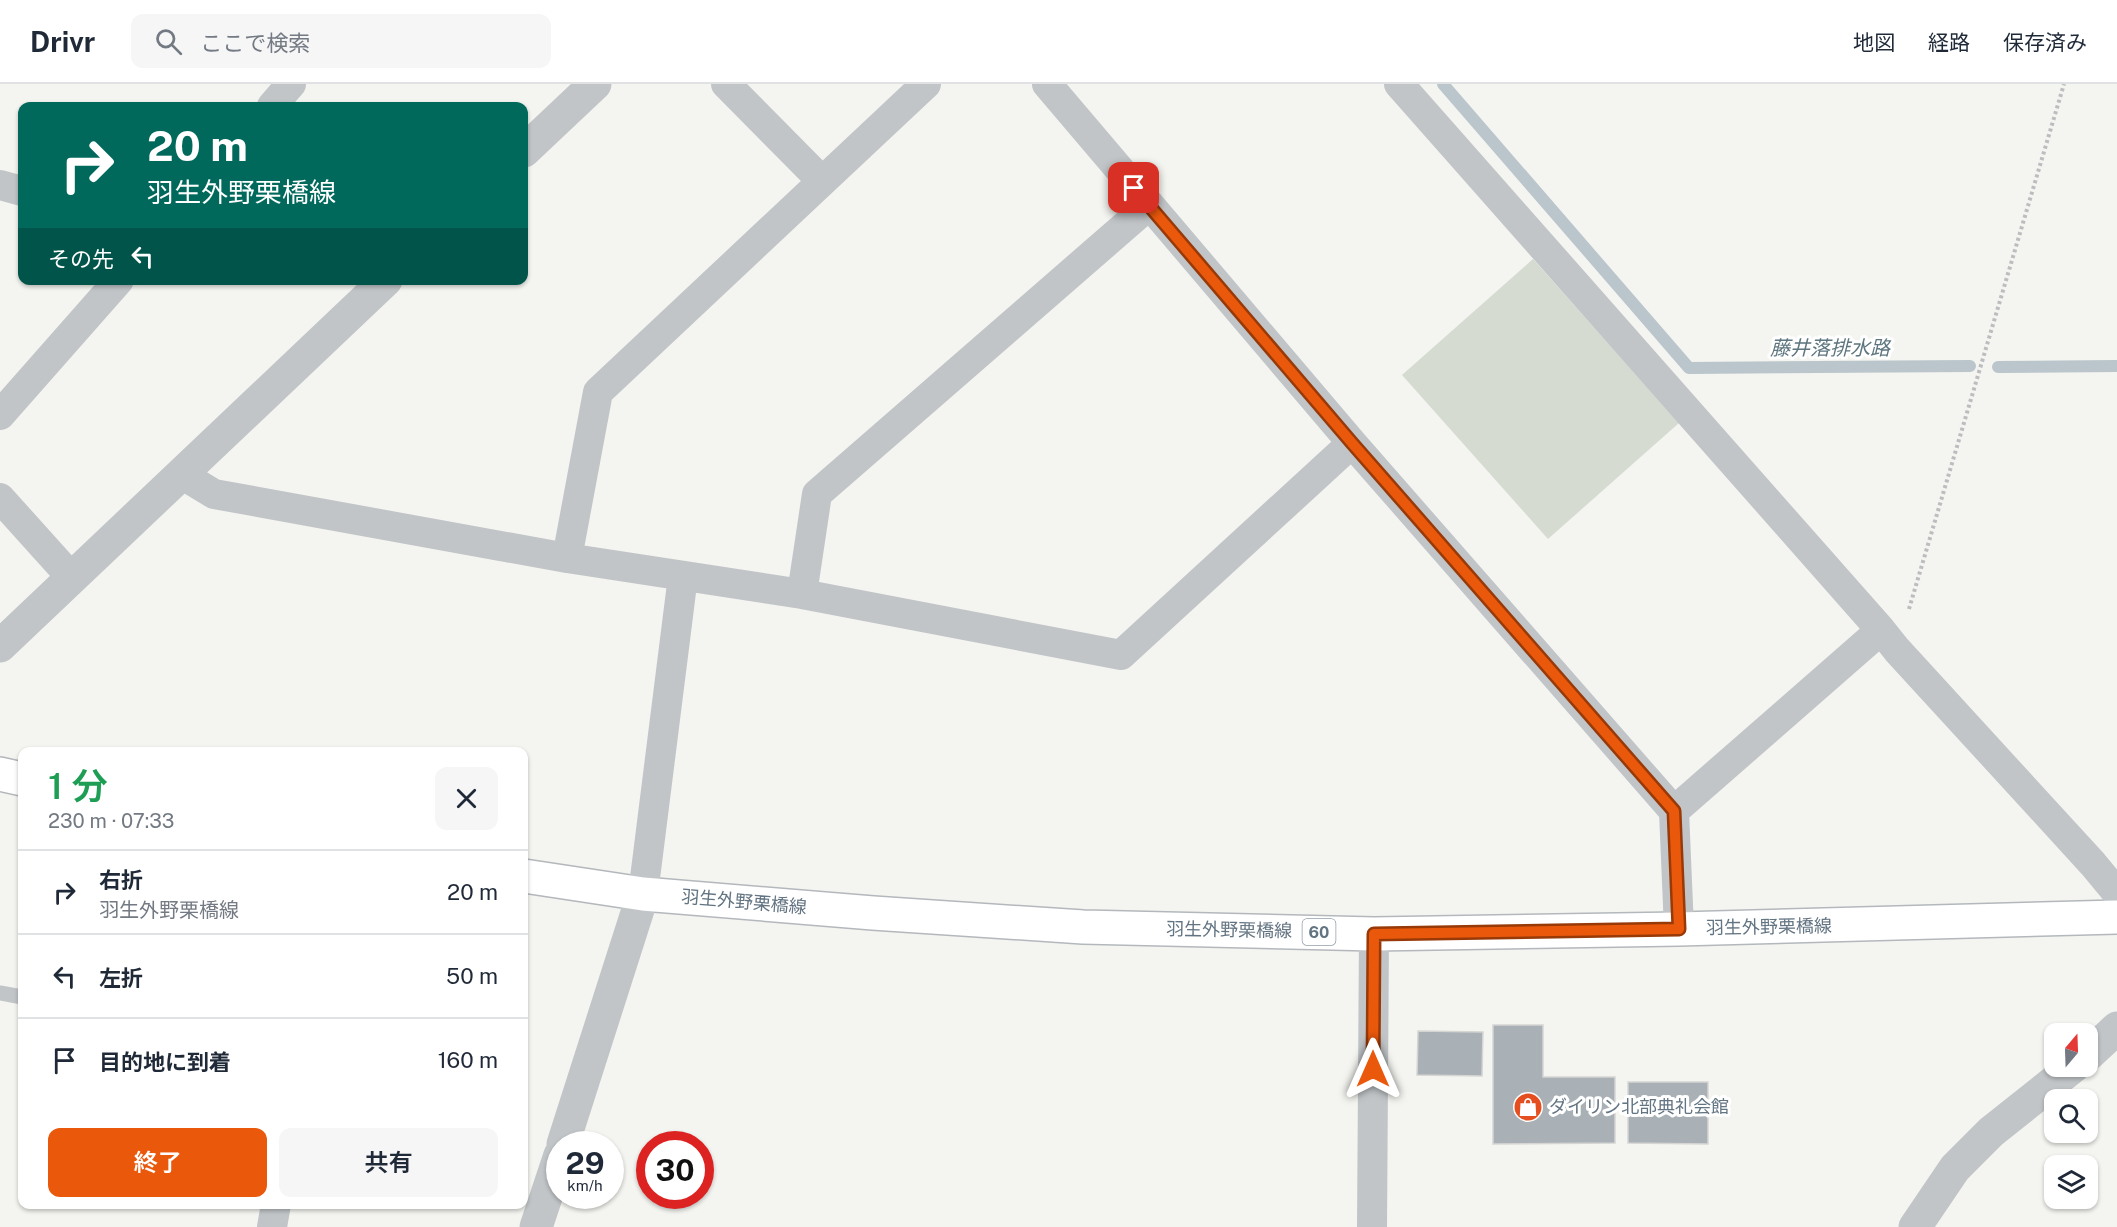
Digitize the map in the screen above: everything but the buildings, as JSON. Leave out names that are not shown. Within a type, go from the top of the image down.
[{"type":"main road","points":[[0,774],[18,777]]},
{"type":"main road","name":"羽生外野栗橋線","points":[[528,877],[643,894],[1083,927],[1374,934],[1679,929],[2117,917]]},
{"type":"street","points":[[275,102],[291,84]]},
{"type":"street","points":[[528,147],[595,84]]},
{"type":"street","points":[[726,84],[822,181]]},
{"type":"street","points":[[567,558],[598,392],[926,84]]},
{"type":"street","points":[[1047,84],[1148,206],[1352,443],[1674,811],[1679,929]]},
{"type":"street","points":[[1399,84],[1889,640],[2117,893]]},
{"type":"street","points":[[0,185],[18,190]]},
{"type":"street","points":[[802,594],[817,494],[1148,206]]},
{"type":"street","points":[[0,415],[115,285]]},
{"type":"street","points":[[0,646],[382,285]]},
{"type":"street","points":[[181,474],[214,494],[567,558],[802,594],[1121,655],[1352,443]]},
{"type":"street","points":[[0,498],[72,578]]},
{"type":"street","points":[[567,1131],[643,894],[683,576]]},
{"type":"street","points":[[1674,811],[1889,640]]},
{"type":"street","points":[[1372,1227],[1374,934]]},
{"type":"street","points":[[2098,1046],[2117,1028]]},
{"type":"street","points":[[1915,1227],[1954,1168],[1991,1132],[2060,1077]]},
{"type":"street","points":[[536,1227],[546,1197]]},
{"type":"street","points":[[272,1227],[275,1209]]},
{"type":"lane","points":[[0,993],[18,996]]},
{"type":"path","points":[[1889,640],[2064,84]]},
{"type":"shaded area","points":[[1533,259],[1679,423],[1548,539],[1402,375]]},
{"type":"waterway","points":[[1443,84],[1689,368],[1970,366]]},
{"type":"waterway","name":"藤井落排水路","points":[[1998,367],[2117,366]]},
{"type":"place","name":"ダイリン北部典礼会館","points":[[1528,1107]]},
{"type":"route","points":[[1134,188],[1352,443],[1674,811],[1679,929],[1374,934],[1373,1069]]}]
